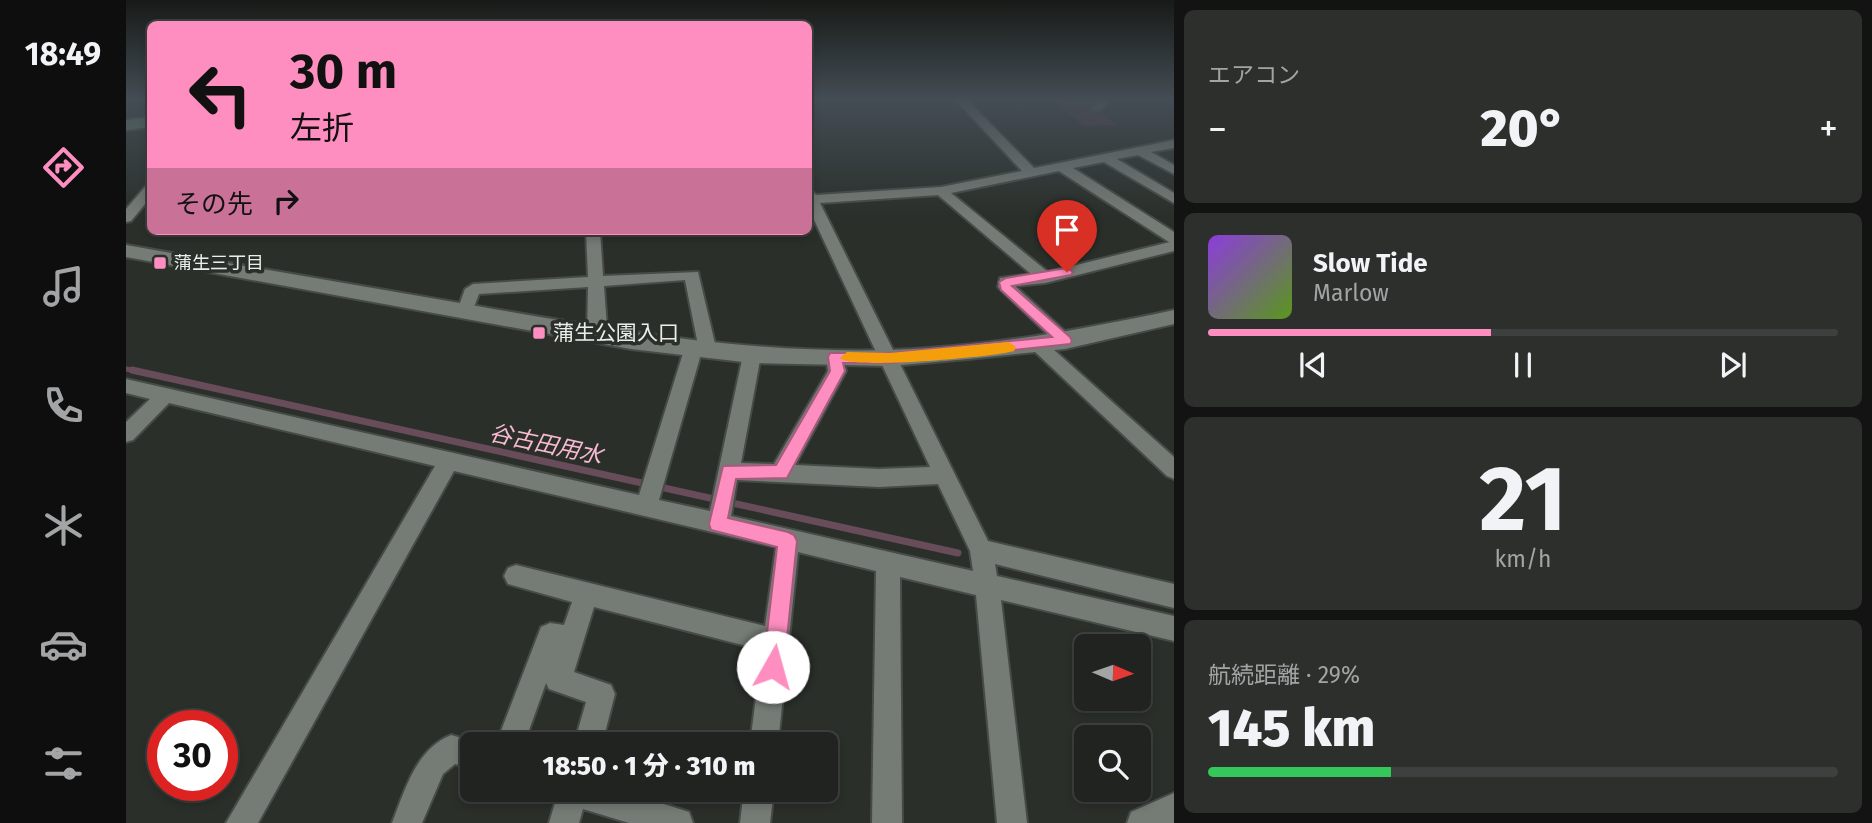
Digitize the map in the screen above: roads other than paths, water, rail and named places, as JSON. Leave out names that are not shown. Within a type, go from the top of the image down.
[{"type":"street","points":[[998,138],[1032,174]]},
{"type":"street","points":[[812,197],[941,191],[1172,146]]},
{"type":"street","points":[[1140,151],[1174,170]]},
{"type":"street","points":[[1106,158],[1174,199]]},
{"type":"street","points":[[1062,167],[1174,239]]},
{"type":"street","points":[[941,191],[1045,278]]},
{"type":"street","points":[[126,218],[147,194]]},
{"type":"street","points":[[812,201],[981,551],[988,586],[1012,823]]},
{"type":"street","points":[[593,235],[598,328],[596,334]]},
{"type":"street","points":[[1065,341],[1006,287],[1006,282],[1045,278],[1174,246]]},
{"type":"street","points":[[126,251],[596,334],[700,351],[752,355],[890,358],[1038,345],[1174,317]]},
{"type":"street","points":[[465,312],[473,289],[692,275],[700,351],[646,506]]},
{"type":"street","points":[[1038,345],[1174,470]]},
{"type":"street","points":[[718,524],[752,355]]},
{"type":"street","points":[[781,472],[837,371],[835,357]]},
{"type":"street","points":[[126,386],[1174,629]]},
{"type":"street","points":[[126,434],[166,395]]},
{"type":"street","points":[[241,823],[449,460]]},
{"type":"street","points":[[729,471],[878,478],[945,475]]},
{"type":"street","points":[[765,732],[788,541]]},
{"type":"street","points":[[981,551],[1174,596]]},
{"type":"street","points":[[887,823],[888,563]]},
{"type":"street","points":[[516,576],[776,641]]},
{"type":"street","points":[[587,593],[558,680],[602,694],[591,732]]},
{"type":"street","points":[[514,732],[550,636],[571,639]]},
{"type":"street","points":[[407,823],[433,764],[451,749],[460,751]]},
{"type":"street","points":[[564,823],[570,802]]},
{"type":"street","points":[[612,802],[678,823]]},
{"type":"street","points":[[755,823],[757,802]]},
{"type":"street","points":[[1142,823],[1174,808]]},
{"type":"waterway","name":"谷古田用水","points":[[126,369],[140,372]]},
{"type":"waterway","name":"谷古田用水","points":[[132,370],[958,553]]},
{"type":"place","name":"蒲生三丁目","points":[[160,263]]},
{"type":"place","name":"蒲生公園入口","points":[[539,333]]}]
